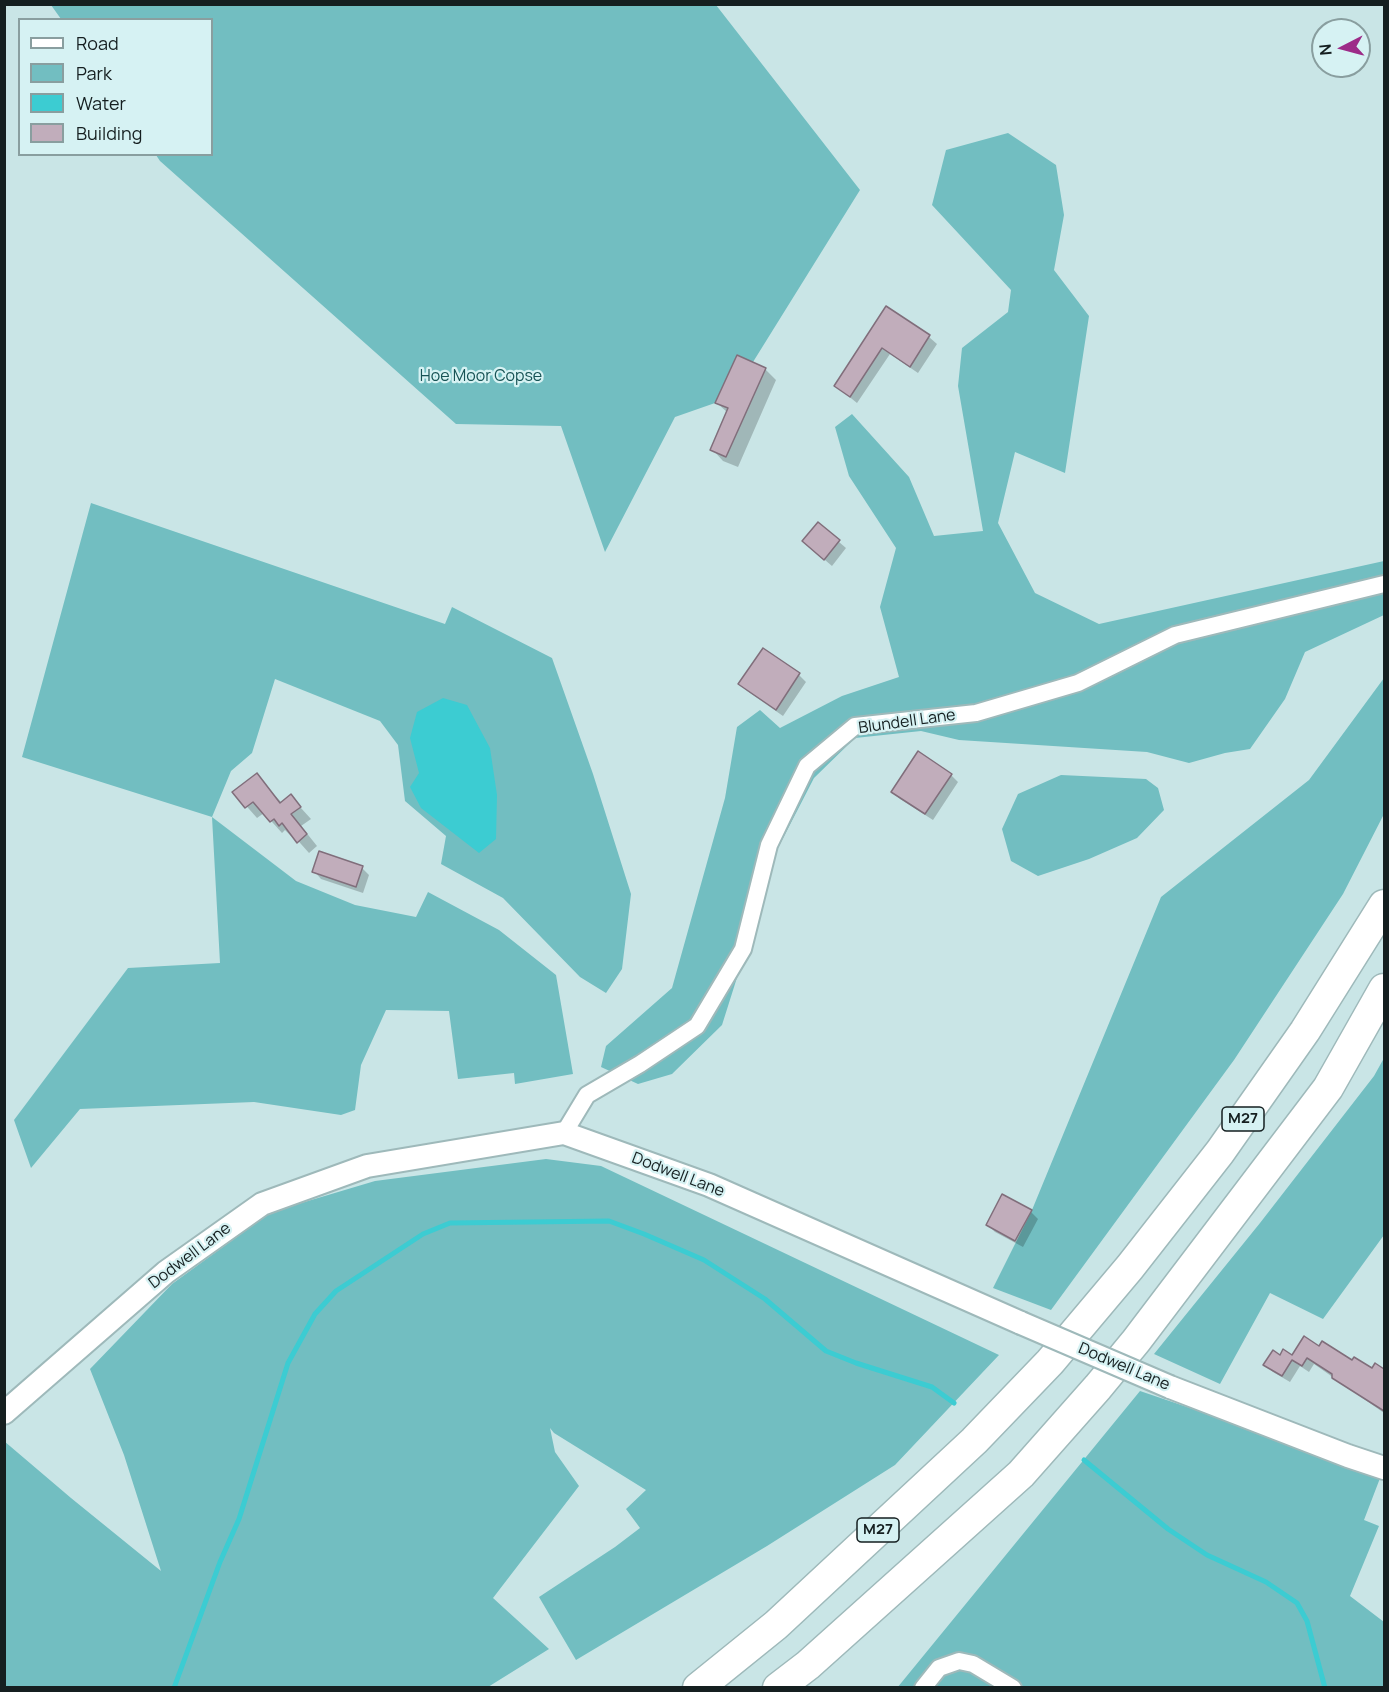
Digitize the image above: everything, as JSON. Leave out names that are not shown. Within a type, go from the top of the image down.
[{"type":"highway","name":"M27","points":[[698,1688],[776,1625],[974,1441],[1050,1362],[1130,1267],[1220,1152],[1305,1031],[1384,904]]},
{"type":"highway","points":[[778,1688],[808,1665],[1022,1474],[1098,1387],[1136,1341],[1328,1088],[1384,989]]},
{"type":"street","name":"Blundell Lane","points":[[564,1133],[587,1095],[640,1064],[697,1026],[743,949],[769,845],[807,765],[855,726],[975,713],[1078,683],[1174,635],[1384,584]]},
{"type":"street","name":"Dodwell Lane","points":[[4,1413],[166,1272],[262,1204],[367,1166],[564,1133],[709,1185],[1170,1387],[1384,1468]]},
{"type":"street","points":[[923,1688],[939,1668],[959,1661],[973,1664],[1013,1688]]},
{"type":"green space","name":"Hoe Moor Copse","points":[[51,5],[716,5],[860,190],[753,362],[737,355],[715,403],[675,417],[605,552],[561,426],[456,424],[160,161],[157,156],[213,156],[213,18],[60,18]]},
{"type":"green space","points":[[1008,133],[1056,165],[1064,215],[1054,270],[1089,316],[1065,473],[1015,452],[998,523],[1035,593],[1099,624],[1384,561],[1384,615],[1305,652],[1285,699],[1250,749],[1189,763],[1147,752],[959,740],[921,731],[855,738],[814,778],[778,848],[722,1025],[672,1074],[638,1084],[601,1067],[606,1046],[672,988],[725,798],[737,727],[760,710],[780,728],[842,696],[899,677],[880,607],[896,548],[849,476],[835,427],[852,414],[909,477],[934,536],[983,531],[958,386],[962,348],[1008,312],[1011,290],[932,205],[946,150]]},
{"type":"green space","points":[[91,503],[445,624],[452,607],[552,658],[593,774],[631,894],[622,969],[606,993],[580,977],[503,898],[441,864],[446,836],[405,801],[398,745],[380,721],[275,679],[252,753],[231,771],[212,817],[22,757]]},
{"type":"green space","points":[[1384,678],[1384,814],[1343,894],[1234,1060],[1051,1310],[993,1288],[1032,1210],[1161,897],[1309,780]]},
{"type":"green space","points":[[1061,775],[1146,779],[1158,788],[1164,810],[1137,838],[1089,859],[1038,876],[1011,861],[1002,829],[1018,794]]},
{"type":"green space","points":[[212,817],[296,881],[355,905],[416,917],[428,892],[499,930],[556,975],[573,1074],[515,1084],[514,1073],[458,1079],[449,1011],[386,1010],[361,1065],[355,1110],[341,1115],[254,1102],[80,1109],[31,1168],[14,1120],[128,968],[220,963]]},
{"type":"green space","points":[[1384,1058],[1384,1235],[1323,1319],[1270,1293],[1220,1384],[1154,1354],[1260,1223],[1374,1076]]},
{"type":"green space","points":[[546,1159],[601,1166],[999,1355],[895,1465],[767,1546],[576,1660],[539,1597],[640,1528],[626,1509],[646,1490],[554,1433],[550,1428],[555,1452],[579,1486],[493,1598],[549,1649],[488,1687],[5,1687],[4,1441],[161,1571],[124,1455],[90,1369],[172,1284],[271,1212],[375,1181]]},
{"type":"green space","points":[[1140,1391],[1382,1473],[1364,1520],[1379,1526],[1350,1596],[1384,1622],[1384,1687],[897,1688]]},
{"type":"water","points":[[443,698],[467,705],[490,748],[497,795],[496,839],[479,853],[421,808],[410,787],[419,773],[410,738],[417,712]]},
{"type":"building","points":[[886,306],[930,335],[910,367],[882,348],[850,397],[834,386]]},
{"type":"building","points":[[737,355],[766,368],[726,457],[710,450],[728,408],[715,403]]},
{"type":"building","points":[[818,522],[840,540],[824,560],[802,541]]},
{"type":"building","points":[[763,648],[800,673],[776,710],[738,684]]},
{"type":"building","points":[[918,751],[952,774],[925,814],[891,792]]},
{"type":"building","points":[[257,773],[280,803],[291,794],[301,807],[291,814],[307,834],[297,843],[282,823],[279,826],[274,819],[270,822],[253,802],[245,808],[232,792]]},
{"type":"building","points":[[319,851],[363,866],[356,887],[312,872]]},
{"type":"building","points":[[1002,1194],[1032,1210],[1015,1241],[986,1225]]},
{"type":"building","points":[[1304,1336],[1319,1346],[1322,1341],[1352,1360],[1354,1357],[1372,1368],[1375,1363],[1384,1369],[1384,1411],[1332,1378],[1332,1374],[1307,1358],[1302,1366],[1292,1360],[1282,1376],[1263,1365],[1273,1350],[1280,1355],[1283,1349],[1292,1355]]},
{"type":"waterway","points":[[174,1688],[220,1562],[239,1519],[288,1363],[315,1314],[336,1291],[423,1234],[450,1223],[609,1221],[704,1260],[765,1299],[826,1351],[932,1387],[954,1403]]},
{"type":"waterway","points":[[1084,1460],[1168,1529],[1207,1555],[1266,1582],[1297,1603],[1307,1621],[1325,1688]]}]
